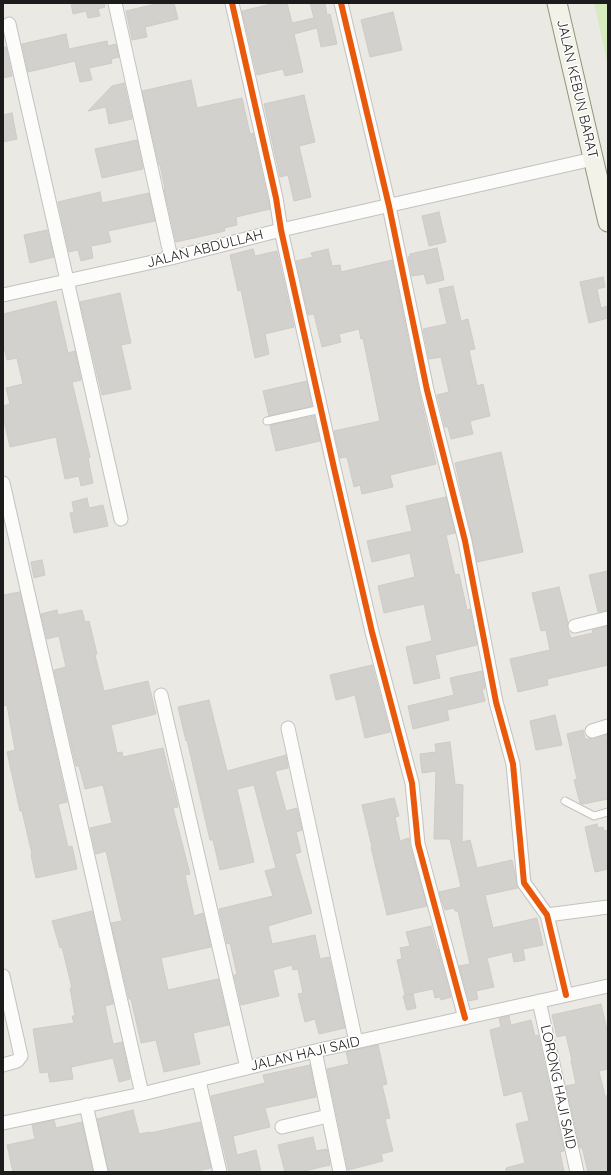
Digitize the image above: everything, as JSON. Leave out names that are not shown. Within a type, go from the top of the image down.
[{"type":"main road","name":"JALAN KEBUN BARAT","points":[[557,3],[608,222]]},
{"type":"street","points":[[115,3],[171,258]]},
{"type":"street","points":[[232,3],[276,198],[281,230],[372,632],[412,783],[418,844],[465,1018]]},
{"type":"street","points":[[341,3],[390,206],[427,390],[465,541],[496,702],[513,764],[524,882],[547,915],[566,995]]},
{"type":"street","points":[[9,24],[121,519]]},
{"type":"street","name":"JALAN ABDULLAH","points":[[3,295],[171,258],[281,230],[593,159]]},
{"type":"street","points":[[3,483],[142,1094]]},
{"type":"street","points":[[575,626],[608,618]]},
{"type":"street","points":[[161,695],[248,1068]]},
{"type":"street","points":[[592,730],[608,726]]},
{"type":"street","points":[[288,728],[356,1042]]},
{"type":"street","points":[[547,915],[608,907]]},
{"type":"street","points":[[3,976],[21,1056],[17,1061],[3,1065]]},
{"type":"street","name":"JALAN HAJI SAID","points":[[3,1123],[142,1094],[315,1051],[608,986]]},
{"type":"street","name":"LORONG HAJI SAID","points":[[539,1001],[576,1172]]},
{"type":"street","points":[[315,1051],[340,1172]]},
{"type":"street","points":[[199,1081],[220,1172]]},
{"type":"street","points":[[86,1105],[101,1172]]},
{"type":"street","points":[[282,1127],[328,1116]]},
{"type":"lane","points":[[267,421],[321,409]]},
{"type":"lane","points":[[565,801],[594,816],[608,812]]},
{"type":"green space","points":[[594,3],[608,3],[608,66]]},
{"type":"building","points":[[71,3],[104,3],[105,7],[98,9],[100,16],[88,18],[86,11],[73,14]]},
{"type":"building","points":[[160,3],[174,3],[178,19],[145,27],[147,37],[132,40],[126,11]]},
{"type":"building","points":[[276,3],[287,3],[292,23],[314,18],[310,3],[325,3],[327,15],[330,14],[337,44],[321,47],[317,28],[294,34],[303,72],[285,76],[283,69],[257,75],[242,11]]},
{"type":"building","points":[[393,12],[402,50],[370,57],[361,20]]},
{"type":"building","points":[[66,34],[69,49],[107,41],[108,46],[116,44],[119,57],[111,59],[112,63],[89,68],[92,80],[80,82],[75,61],[28,72],[22,44]]},
{"type":"building","points":[[6,47],[12,76],[3,78],[3,48]]},
{"type":"building","points":[[191,80],[197,108],[242,98],[250,134],[253,133],[270,209],[236,217],[237,225],[224,228],[225,231],[176,242],[160,165],[142,91]]},
{"type":"building","points":[[124,83],[132,119],[109,124],[106,107],[88,111],[112,86]]},
{"type":"building","points":[[304,95],[315,142],[299,146],[311,197],[294,201],[288,175],[280,177],[264,104]]},
{"type":"building","points":[[12,113],[17,139],[3,142],[3,115]]},
{"type":"building","points":[[137,140],[143,169],[102,178],[95,149]]},
{"type":"building","points":[[100,192],[102,203],[149,193],[155,221],[108,231],[111,242],[91,246],[93,258],[81,261],[78,250],[69,252],[58,202]]},
{"type":"building","points":[[439,212],[446,242],[429,246],[422,216]]},
{"type":"building","points":[[47,230],[54,257],[30,263],[24,235]]},
{"type":"building","points":[[437,248],[444,280],[427,284],[424,274],[412,276],[408,257],[410,254]]},
{"type":"building","points":[[253,249],[255,256],[277,251],[294,327],[265,334],[269,354],[255,358],[241,290],[238,291],[230,255]]},
{"type":"building","points":[[328,249],[332,266],[340,265],[341,272],[392,260],[419,392],[436,464],[390,475],[393,487],[362,494],[360,485],[354,487],[347,457],[340,458],[334,431],[380,421],[363,338],[361,339],[359,329],[339,334],[341,342],[322,347],[314,314],[308,315],[296,261],[313,257],[311,253]]},
{"type":"building","points":[[603,277],[605,287],[597,289],[601,308],[608,306],[608,318],[589,323],[580,282]]},
{"type":"building","points":[[453,286],[461,321],[468,319],[475,349],[469,350],[477,386],[483,384],[490,416],[470,421],[473,434],[451,439],[448,427],[445,427],[437,395],[449,392],[441,357],[429,359],[423,329],[447,324],[439,289]]},
{"type":"building","points":[[120,293],[131,343],[121,345],[131,389],[102,395],[80,302]]},
{"type":"building","points":[[56,301],[68,353],[75,351],[81,380],[72,382],[90,457],[88,458],[93,483],[81,486],[79,476],[65,479],[56,437],[10,447],[3,417],[3,406],[10,404],[6,388],[23,384],[17,358],[7,360],[3,343],[3,314]]},
{"type":"building","points":[[307,381],[312,406],[269,416],[263,391]]},
{"type":"building","points":[[314,416],[320,441],[276,451],[271,425]]},
{"type":"building","points":[[501,452],[523,552],[477,562],[455,463]]},
{"type":"building","points":[[446,497],[455,533],[446,535],[455,575],[459,574],[467,610],[470,609],[477,645],[435,655],[440,678],[414,684],[406,647],[432,641],[424,604],[384,613],[378,586],[415,577],[410,553],[372,562],[367,541],[412,531],[406,506]]},
{"type":"building","points":[[87,498],[89,508],[103,505],[108,526],[74,533],[70,513],[74,512],[72,502]]},
{"type":"building","points":[[42,560],[45,575],[34,578],[31,562]]},
{"type":"building","points":[[608,571],[608,610],[598,612],[589,575]]},
{"type":"building","points":[[559,587],[568,623],[567,628],[571,638],[593,633],[592,630],[608,626],[608,665],[547,679],[548,685],[518,692],[510,659],[550,650],[546,630],[541,631],[532,593]]},
{"type":"building","points":[[20,592],[67,802],[58,804],[68,847],[72,846],[77,869],[36,878],[32,854],[22,811],[20,811],[7,752],[15,750],[7,705],[3,706],[3,595]]},
{"type":"building","points":[[57,610],[58,615],[82,610],[85,622],[89,621],[97,654],[95,655],[104,691],[148,681],[156,714],[111,725],[117,753],[122,752],[123,757],[163,748],[172,781],[178,807],[173,808],[190,874],[185,875],[194,916],[203,913],[211,947],[161,958],[168,990],[218,979],[229,1025],[193,1033],[200,1064],[164,1072],[156,1040],[141,1043],[111,923],[122,921],[106,851],[96,854],[90,828],[112,823],[103,785],[85,789],[79,766],[76,766],[54,670],[66,667],[59,636],[47,639],[41,614]]},
{"type":"building","points":[[372,665],[390,732],[365,738],[355,695],[336,700],[330,675]]},
{"type":"building","points":[[482,671],[485,689],[482,689],[485,701],[447,710],[449,720],[413,729],[408,706],[454,695],[450,678]]},
{"type":"building","points":[[209,700],[227,771],[286,755],[288,768],[275,771],[286,811],[297,808],[302,830],[296,832],[301,852],[295,854],[312,913],[268,926],[272,944],[315,935],[320,959],[329,957],[345,1028],[319,1034],[315,1019],[305,1022],[298,994],[303,993],[298,969],[293,970],[292,965],[273,970],[279,996],[241,1005],[234,975],[237,974],[230,943],[227,944],[219,909],[273,896],[265,871],[276,868],[254,785],[237,789],[254,862],[220,870],[213,840],[210,840],[178,707]]},
{"type":"building","points":[[555,715],[562,745],[536,750],[530,721]]},
{"type":"building","points":[[583,730],[585,739],[594,739],[608,734],[608,799],[583,804],[580,803],[574,780],[577,779],[567,734]]},
{"type":"building","points":[[450,742],[455,784],[463,785],[462,842],[470,840],[477,868],[512,860],[518,888],[485,895],[493,928],[537,918],[543,945],[523,949],[525,960],[514,962],[512,952],[487,958],[494,987],[476,991],[478,999],[469,1001],[459,966],[470,964],[458,911],[455,911],[454,908],[445,910],[439,892],[461,887],[450,839],[434,839],[436,771],[422,773],[420,754],[436,752],[435,744]]},
{"type":"building","points":[[394,798],[399,816],[395,817],[400,841],[409,838],[427,906],[387,915],[362,805]]},
{"type":"building","points":[[597,824],[598,828],[603,827],[604,831],[608,830],[608,869],[595,872],[585,827]]},
{"type":"building","points":[[92,911],[113,1003],[105,1006],[113,1044],[122,1042],[130,1079],[119,1082],[113,1058],[71,1067],[73,1079],[50,1082],[48,1072],[40,1073],[33,1029],[74,1023],[72,1016],[75,1016],[70,988],[72,988],[62,947],[60,948],[52,921]]},
{"type":"building","points":[[431,926],[451,997],[441,1000],[440,997],[435,998],[433,989],[405,995],[397,960],[402,959],[400,948],[410,946],[406,932]]},
{"type":"building","points":[[413,994],[416,1008],[407,1010],[403,996]]},
{"type":"building","points":[[601,1004],[608,1034],[608,1069],[599,1071],[605,1096],[608,1096],[608,1172],[588,1172],[582,1147],[580,1148],[566,1086],[576,1084],[572,1061],[566,1035],[557,1037],[552,1015]]},
{"type":"building","points":[[509,1016],[511,1025],[531,1020],[535,1036],[538,1035],[564,1151],[560,1152],[564,1172],[506,1172],[506,1168],[525,1163],[516,1124],[529,1121],[522,1091],[504,1096],[490,1030],[501,1027],[499,1018]]},
{"type":"building","points":[[378,1045],[387,1084],[382,1085],[390,1118],[385,1119],[393,1151],[381,1154],[383,1161],[348,1170],[327,1069],[349,1064],[346,1052]]},
{"type":"building","points":[[310,1065],[316,1097],[265,1108],[270,1127],[233,1136],[237,1155],[256,1150],[261,1172],[229,1172],[211,1096],[265,1083],[263,1075]]},
{"type":"building","points":[[133,1110],[139,1134],[200,1122],[211,1168],[193,1172],[109,1172],[97,1119]]},
{"type":"building","points":[[54,1120],[56,1128],[82,1122],[93,1172],[13,1172],[7,1145],[35,1139],[32,1125]]},
{"type":"building","points":[[313,1137],[316,1151],[327,1149],[330,1165],[300,1172],[285,1172],[278,1145]]},
{"type":"cycle path","points":[[232,3],[334,468],[372,632],[412,783],[418,844],[465,1018]]},
{"type":"cycle path","points":[[341,3],[389,206],[427,390],[465,541],[496,702],[513,764],[524,883],[547,915],[566,995]]}]
